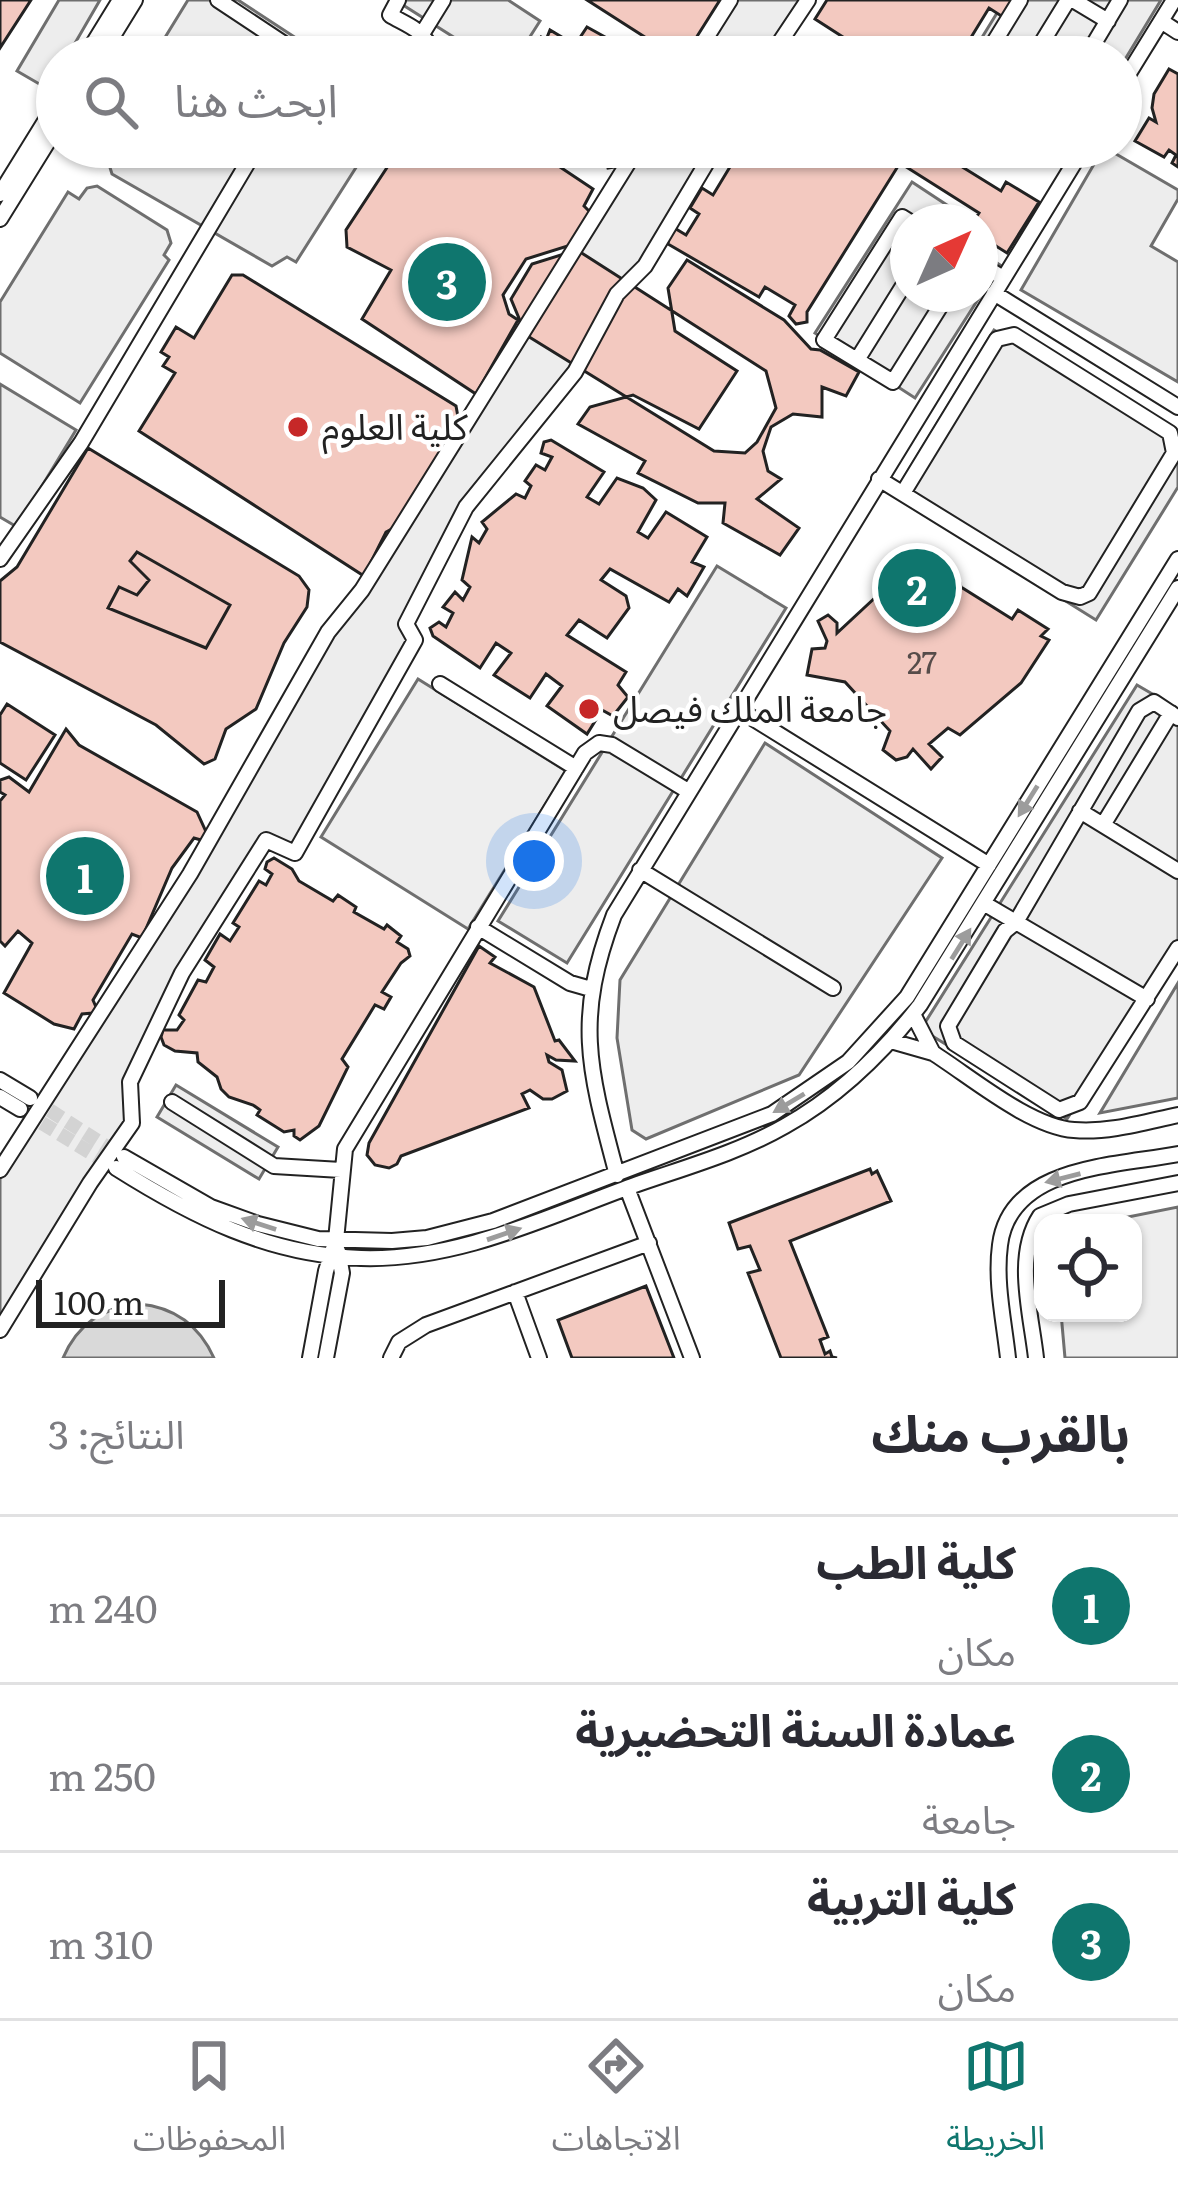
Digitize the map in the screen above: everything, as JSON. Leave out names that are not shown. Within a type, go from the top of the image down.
[{"type":"street","points":[[98,36],[120,0]]},
{"type":"street","points":[[113,36],[135,0]]},
{"type":"street","points":[[218,0],[272,36]]},
{"type":"street","points":[[398,0],[390,15],[422,34],[442,0]]},
{"type":"street","points":[[707,36],[730,0]]},
{"type":"street","points":[[784,36],[808,0]]},
{"type":"street","points":[[998,36],[1020,0]]},
{"type":"street","points":[[1048,36],[1071,0],[1108,21]]},
{"type":"street","points":[[1099,36],[1120,0]]},
{"type":"street","points":[[1142,52],[1174,0]]},
{"type":"street","points":[[1161,22],[1178,32]]},
{"type":"street","points":[[0,194],[36,136]]},
{"type":"street","points":[[0,219],[36,161]]},
{"type":"street","points":[[0,559],[82,443],[245,168]]},
{"type":"street","points":[[0,1170],[190,874],[328,632],[362,590],[625,168]]},
{"type":"street","points":[[0,1330],[132,1123],[130,1082],[182,974],[266,840],[295,853],[415,640],[406,624],[466,507],[575,372],[617,295],[645,266],[703,168]]},
{"type":"street","points":[[998,286],[1071,168]]},
{"type":"street","points":[[890,237],[824,340],[893,382],[937,312]]},
{"type":"street","points":[[998,275],[1003,278]]},
{"type":"street","points":[[998,295],[1178,406]]},
{"type":"street","points":[[857,360],[890,307]]},
{"type":"street","points":[[617,1174],[587,1048],[592,989],[614,915],[982,312]]},
{"type":"street","points":[[879,479],[903,494],[1062,592],[1080,597],[1089,593],[1162,473],[1174,453],[1174,441],[1170,433],[1014,335],[997,339],[903,494]]},
{"type":"street","points":[[336,1250],[459,1232],[748,1126],[799,1099],[848,1062],[907,997],[1178,559]]},
{"type":"street","points":[[120,1163],[232,1215],[336,1250],[409,1255],[464,1247],[784,1127],[834,1094],[913,1014],[1178,588]]},
{"type":"street","points":[[440,684],[576,768]]},
{"type":"street","points":[[1103,825],[1174,716],[1154,702],[1139,711],[1016,922],[1005,931],[948,1026],[954,1043],[1059,1110],[1080,1102],[1178,948]]},
{"type":"street","points":[[738,709],[989,865]]},
{"type":"street","points":[[310,1358],[336,1250],[341,1170],[354,1129],[576,768],[592,746],[612,745],[688,791]]},
{"type":"street","points":[[1080,811],[1178,871]]},
{"type":"street","points":[[640,870],[833,988]]},
{"type":"street","points":[[985,904],[1147,999]]},
{"type":"street","points":[[478,927],[570,983],[592,989]]},
{"type":"street","points":[[913,1014],[934,1053]]},
{"type":"street","points":[[891,1041],[934,1053],[1016,1107],[1072,1130],[1113,1128],[1178,1115]]},
{"type":"street","points":[[0,1080],[25,1104],[0,1097]]},
{"type":"street","points":[[172,1102],[274,1166],[341,1170]]},
{"type":"street","points":[[1008,1358],[998,1268],[1000,1241],[1016,1205],[1030,1191],[1062,1177],[1178,1154]]},
{"type":"street","points":[[1036,1358],[1026,1265],[1027,1243],[1040,1216],[1069,1204],[1178,1183]]},
{"type":"street","points":[[627,1188],[692,1358]]},
{"type":"street","points":[[391,1358],[410,1333],[649,1243]]},
{"type":"street","points":[[326,1358],[342,1273],[336,1250]]},
{"type":"street","points":[[514,1292],[539,1358]]},
{"type":"shaded area","points":[[59,0],[100,0],[79,36],[38,36]]},
{"type":"shaded area","points":[[188,0],[238,0],[293,36],[166,36]]},
{"type":"shaded area","points":[[406,0],[508,0],[540,21],[530,36],[452,36],[403,5]]},
{"type":"shaded area","points":[[730,0],[808,0],[784,36],[707,36]]},
{"type":"shaded area","points":[[1005,0],[1161,0],[1139,36],[983,36]]},
{"type":"shaded area","points":[[36,39],[36,82],[17,71]]},
{"type":"shaded area","points":[[110,168],[356,168],[296,262],[287,257],[272,266],[112,174]]},
{"type":"shaded area","points":[[625,168],[703,168],[575,372],[466,507],[406,624],[415,640],[295,853],[265,841],[182,973],[130,1082],[132,1123],[0,1330],[0,1170],[328,632]]},
{"type":"shaded area","points":[[1092,168],[1140,168],[1178,190],[1178,199],[1151,246],[1178,262],[1178,382],[1021,290]]},
{"type":"shaded area","points":[[912,182],[945,204],[898,204]]},
{"type":"shaded area","points":[[97,186],[167,230],[171,243],[164,255],[169,260],[80,403],[0,353],[0,302],[68,192],[79,199],[87,188]]},
{"type":"shaded area","points":[[890,216],[890,312],[970,312],[915,398],[815,333]]},
{"type":"shaded area","points":[[994,330],[1178,439],[1178,487],[1096,620],[894,494]]},
{"type":"shaded area","points":[[0,384],[76,430],[17,527],[0,517]]},
{"type":"shaded area","points":[[717,566],[786,608],[567,963],[498,921]]},
{"type":"shaded area","points":[[418,679],[566,771],[468,929],[321,837]]},
{"type":"shaded area","points":[[1137,685],[1178,709],[1178,948],[1067,1119],[921,1029]]},
{"type":"shaded area","points":[[765,743],[942,858],[799,1075],[646,1139],[632,1130],[617,1038],[620,980]]},
{"type":"shaded area","points":[[1178,983],[1178,1098],[1100,1113]]},
{"type":"shaded area","points":[[176,1085],[278,1147],[259,1179],[157,1117]]},
{"type":"shaded area","points":[[1178,1207],[1178,1358],[1065,1358],[1062,1322],[1142,1322],[1142,1214]]},
{"type":"shaded area","points":[[139,1304],[184,1320],[214,1358],[63,1358],[93,1320]]},
{"type":"building","points":[[0,0],[31,0],[0,48]]},
{"type":"building","points":[[587,0],[720,0],[697,36],[643,36]]},
{"type":"building","points":[[827,0],[1013,0],[1003,17],[989,8],[972,36],[841,36],[815,19]]},
{"type":"building","points":[[587,27],[603,36],[581,36]]},
{"type":"building","points":[[1169,69],[1178,74],[1178,167],[1172,163],[1176,155],[1169,150],[1164,157],[1142,145],[1142,130],[1149,118],[1156,122],[1154,94]]},
{"type":"building","points":[[387,168],[562,168],[593,189],[584,206],[592,214],[571,245],[526,259],[503,295],[509,314],[518,320],[476,394],[362,319],[391,270],[347,247],[346,230]]},
{"type":"building","points":[[729,168],[897,168],[807,312],[807,322],[796,324],[789,316],[795,305],[765,287],[759,297],[668,244],[669,233],[676,229],[686,235],[699,214],[690,208],[702,188],[713,195]]},
{"type":"building","points":[[908,168],[964,168],[1001,191],[1006,182],[1039,202],[1007,253],[998,247],[998,204],[965,204]]},
{"type":"building","points":[[577,250],[766,371],[776,408],[757,442],[745,453],[714,451],[526,335],[511,299],[532,264]]},
{"type":"building","points":[[687,260],[784,320],[811,349],[859,372],[846,396],[822,387],[822,417],[793,414],[771,427],[763,451],[768,471],[781,479],[757,499],[799,528],[780,555],[723,523],[725,503],[698,503],[638,473],[645,461],[578,424],[590,407],[633,395],[699,429],[737,371],[675,331],[668,288]]},
{"type":"building","name":"كلية العلوم","points":[[232,275],[243,275],[456,406],[458,417],[452,431],[399,525],[386,532],[364,576],[139,431],[175,373],[163,366],[169,357],[161,352],[176,327],[194,338]]},
{"type":"building","points":[[551,440],[604,472],[587,497],[599,504],[617,478],[643,488],[656,500],[638,532],[648,538],[666,512],[707,537],[692,562],[704,567],[687,596],[678,589],[669,602],[610,569],[601,580],[626,596],[629,608],[607,638],[579,620],[567,635],[626,672],[618,685],[628,697],[613,716],[602,710],[587,734],[547,706],[562,686],[546,674],[530,698],[494,675],[511,653],[496,643],[480,668],[433,636],[430,628],[439,622],[446,627],[453,613],[443,607],[455,592],[463,600],[470,587],[462,580],[472,537],[479,543],[487,529],[482,522],[516,494],[525,498],[531,486],[525,481],[536,465],[545,470],[552,457],[541,453],[544,442]]},
{"type":"building","points":[[88,448],[299,576],[309,590],[307,607],[284,643],[256,709],[226,729],[215,759],[204,764],[156,725],[0,642],[0,581],[17,567]],"holes":[[[137,552],[230,605],[206,648],[108,608],[119,587],[137,595],[149,580],[130,561]]]},
{"type":"building","points":[[923,549],[942,556],[961,587],[1012,619],[1018,610],[1048,629],[1041,636],[1049,640],[1021,683],[960,735],[948,728],[929,744],[942,757],[931,769],[913,749],[896,760],[883,750],[890,731],[845,682],[807,675],[812,649],[825,648],[827,641],[818,621],[828,615],[837,623],[837,633],[879,594],[886,568],[904,554]]},
{"type":"building","points":[[137,552],[230,605],[206,648],[108,608],[119,587],[137,595],[149,580],[130,561]]},
{"type":"building","points":[[7,704],[55,735],[26,780],[0,763],[0,715]]},
{"type":"building","points":[[66,729],[79,745],[197,812],[207,834],[201,840],[194,838],[172,868],[142,938],[132,934],[93,1000],[93,1013],[82,1014],[74,1029],[54,1024],[4,993],[32,943],[18,931],[5,946],[0,941],[0,801],[5,795],[0,792],[0,780],[9,777],[29,792]]},
{"type":"building","points":[[274,858],[292,869],[299,881],[333,901],[338,895],[356,907],[354,912],[384,929],[387,925],[401,936],[397,942],[410,956],[382,992],[391,997],[384,1009],[375,1005],[342,1059],[348,1067],[319,1126],[300,1140],[294,1130],[284,1132],[257,1115],[260,1110],[253,1105],[229,1097],[217,1077],[198,1062],[197,1053],[175,1051],[161,1037],[163,1030],[177,1030],[184,1020],[179,1015],[198,980],[206,982],[214,967],[205,960],[220,934],[230,941],[239,927],[233,923],[259,881],[266,885],[272,874],[265,869],[267,862]]},
{"type":"building","points":[[479,946],[495,957],[490,963],[534,987],[555,1041],[575,1061],[547,1055],[562,1070],[567,1091],[543,1099],[530,1090],[522,1094],[529,1108],[401,1156],[389,1168],[375,1165],[367,1155],[369,1143]]},
{"type":"building","points":[[870,1169],[872,1174],[877,1171],[891,1201],[790,1241],[828,1337],[820,1340],[825,1354],[830,1351],[837,1358],[781,1358],[748,1273],[760,1270],[750,1246],[738,1249],[729,1223]]},
{"type":"building","points":[[646,1286],[674,1358],[572,1358],[558,1320]]},
{"type":"tunnel","points":[[32,1099],[120,1155]]},
{"type":"tunnel","points":[[24,1112],[112,1166]]},
{"type":"place","name":"كلية التربية","points":[[447,282]]},
{"type":"place","name":"كلية العلوم","points":[[298,427]]},
{"type":"place","name":"عمادة السنة التحضيرية","points":[[917,588]]},
{"type":"place","name":"جامعة الملك فيصل","points":[[589,709]]},
{"type":"place","name":"كلية الطب","points":[[85,876]]}]
